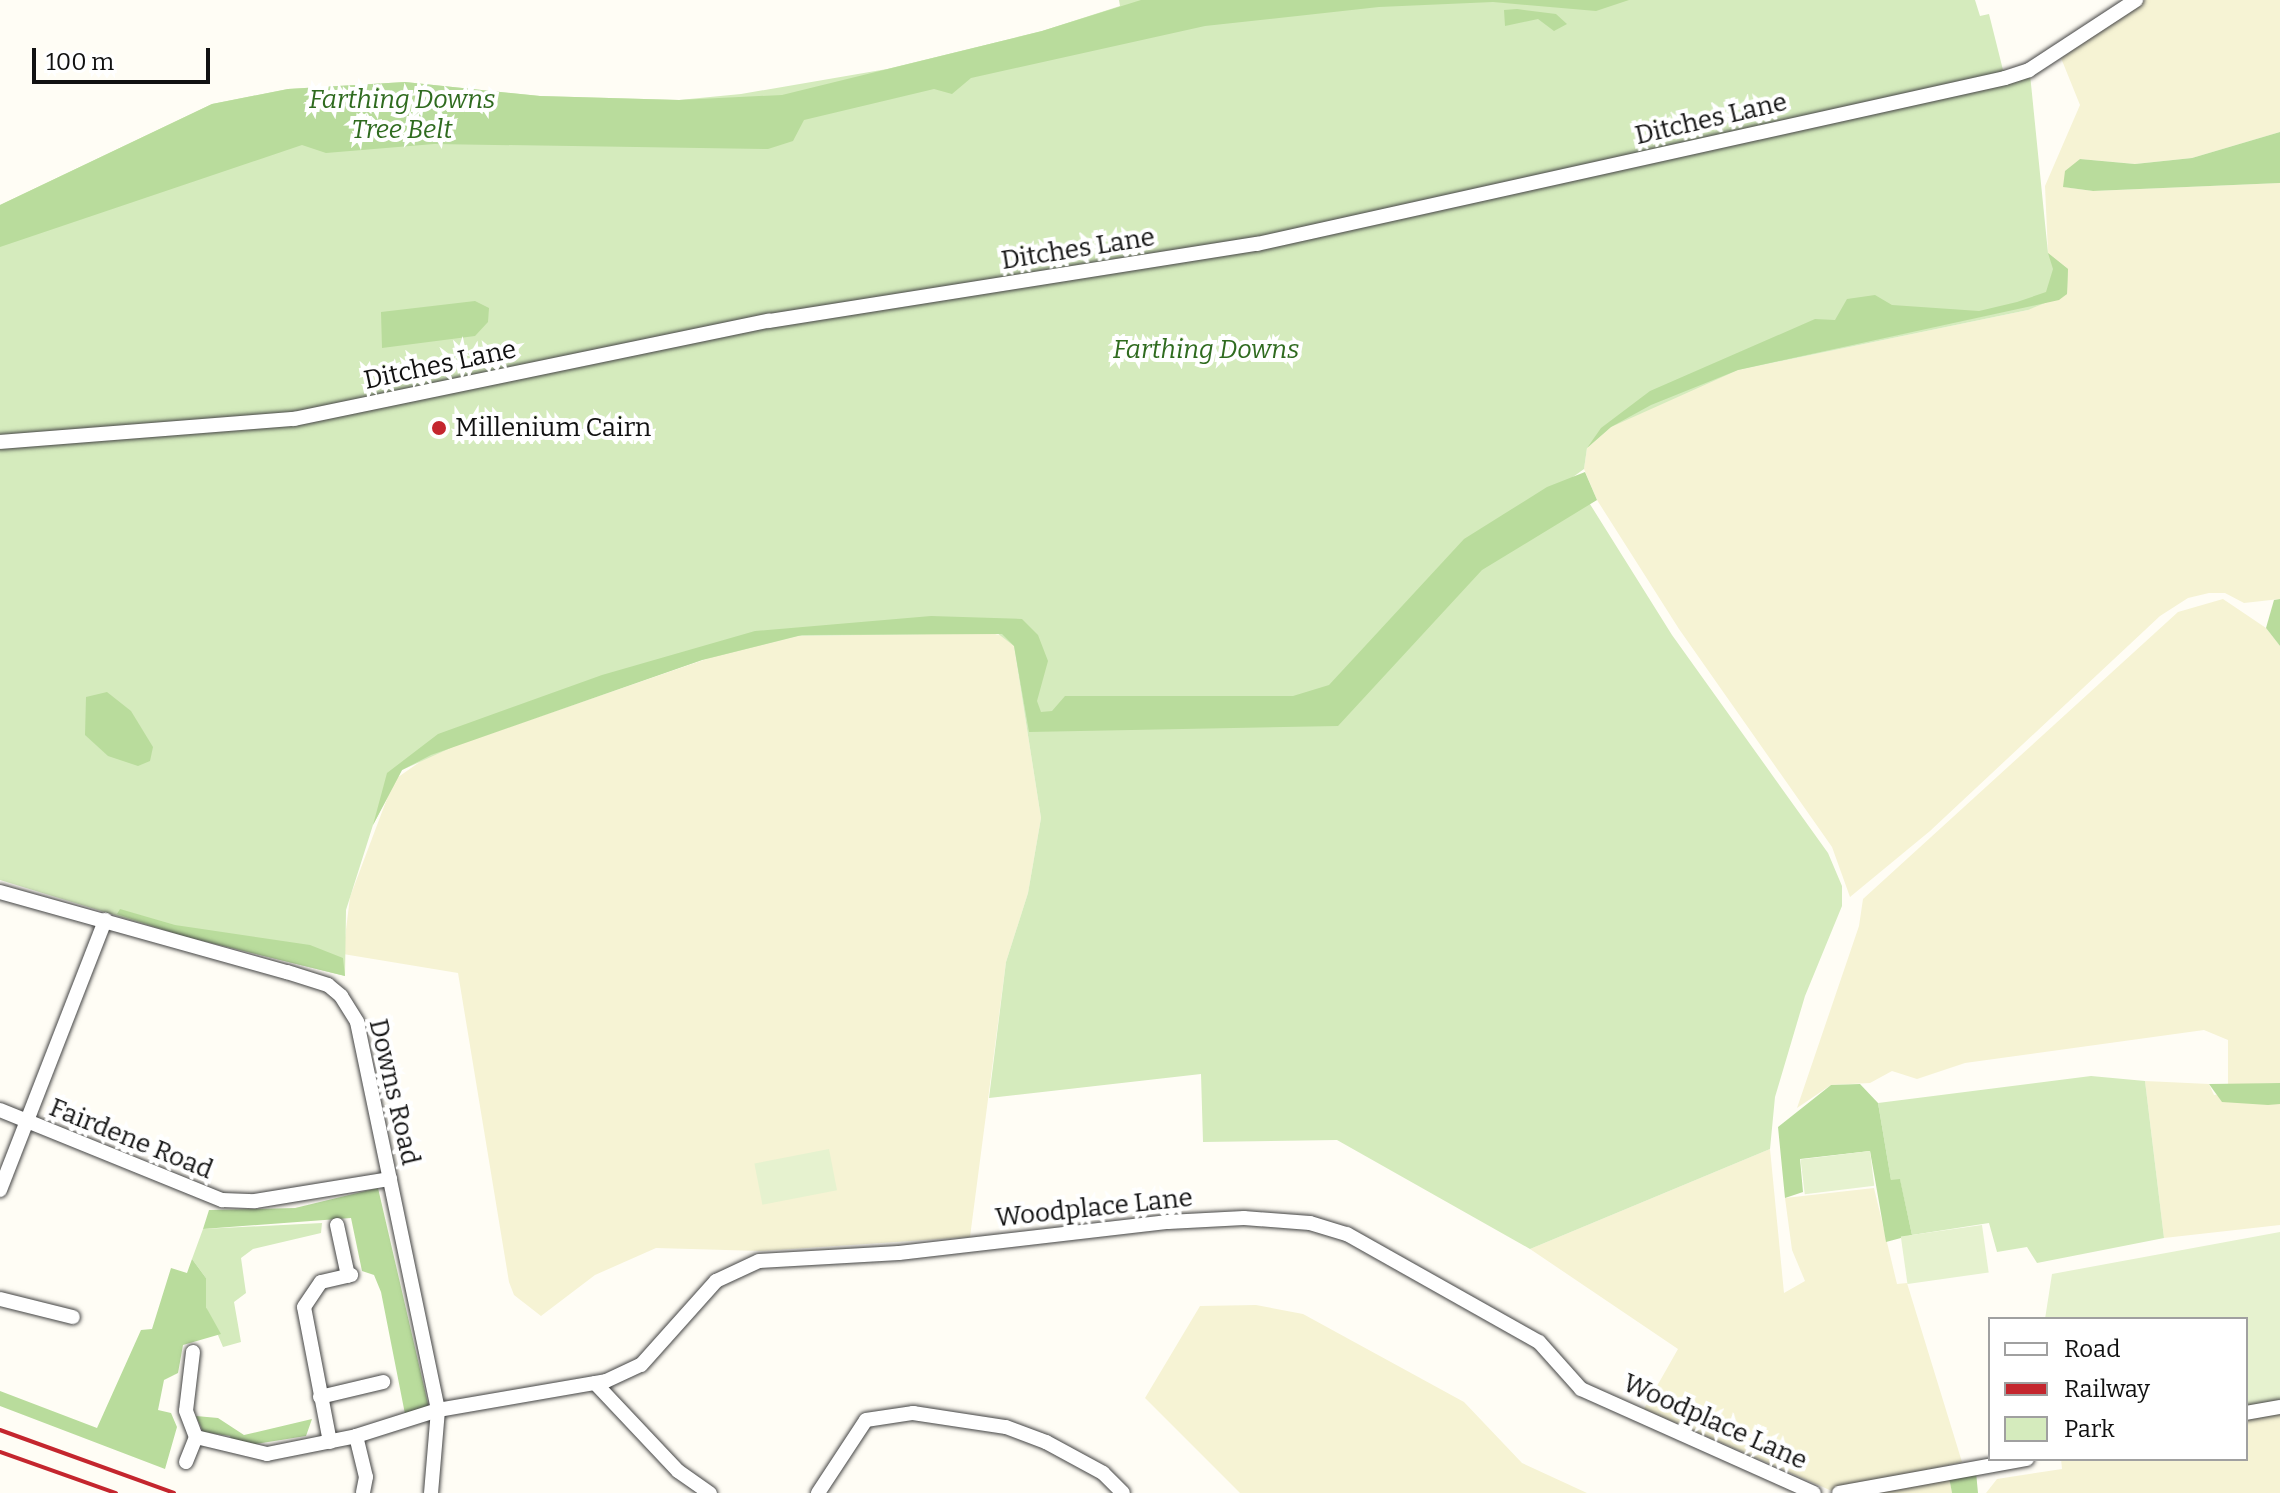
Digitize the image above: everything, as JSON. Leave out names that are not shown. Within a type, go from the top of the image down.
[{"type":"street","name":"Ditches Lane","points":[[0,442],[294,419],[769,321],[1257,244],[2010,77],[2039,64],[2136,0]]},
{"type":"street","name":"Downs Road","points":[[0,892],[328,985],[341,996],[357,1022],[438,1410]]},
{"type":"street","points":[[0,1190],[105,920]]},
{"type":"street","name":"Fairdene Road","points":[[0,1110],[222,1200],[255,1201],[390,1179]]},
{"type":"street","name":"Woodplace Lane","points":[[196,1437],[267,1454],[356,1436],[438,1410],[595,1383],[641,1365],[716,1281],[759,1261],[899,1253],[1168,1222],[1244,1218],[1310,1223],[1347,1234],[1539,1342],[1581,1389],[1814,1493]]},
{"type":"street","points":[[330,1442],[304,1307],[321,1282],[350,1276],[337,1225]]},
{"type":"street","points":[[0,1299],[73,1317]]},
{"type":"street","points":[[186,1462],[196,1437],[186,1411],[193,1352]]},
{"type":"street","points":[[320,1397],[383,1382]]},
{"type":"street","points":[[595,1383],[678,1471],[710,1493]]},
{"type":"street","points":[[2248,1413],[2280,1407]]},
{"type":"street","points":[[431,1493],[438,1410]]},
{"type":"street","points":[[818,1493],[866,1420],[913,1413],[1006,1427],[1033,1437],[1103,1473],[1123,1493]]},
{"type":"street","points":[[356,1436],[366,1477],[363,1493]]},
{"type":"street","points":[[1839,1493],[2016,1461]]},
{"type":"shaded area","points":[[2145,0],[2280,0],[2280,132],[2192,158],[2135,164],[2080,159],[2064,187],[2093,191],[2280,183],[2280,599],[2244,603],[2225,593],[2209,593],[2188,598],[2160,616],[1930,831],[1850,897],[1832,847],[1679,629],[1597,500],[1584,469],[1587,448],[1611,427],[1651,405],[1738,370],[2028,310],[2048,253],[2045,186],[2080,105],[2061,58]]},
{"type":"shaded area","points":[[2223,599],[2266,628],[2280,646],[2280,1083],[2228,1085],[2228,1040],[2204,1030],[1965,1063],[1917,1079],[1892,1071],[1870,1083],[1831,1085],[1797,1108],[1859,926],[1863,899],[2178,612]]},
{"type":"shaded area","points":[[990,633],[1005,636],[1014,646],[1041,818],[1028,893],[1006,962],[970,1237],[761,1251],[656,1248],[595,1275],[541,1316],[514,1295],[509,1282],[458,973],[343,954],[350,897],[394,780],[431,754],[715,656],[798,636]]},
{"type":"shaded area","points":[[2145,1081],[2209,1084],[2214,1095],[2280,1086],[2280,1225],[2164,1238]]},
{"type":"shaded area","points":[[1770,1149],[1784,1293],[1805,1281],[1792,1250],[1785,1198],[1874,1188],[1897,1284],[1907,1283],[1962,1462],[1832,1491],[1644,1409],[1678,1349],[1530,1249]]},
{"type":"shaded area","points":[[1256,1305],[1303,1314],[1464,1402],[1522,1463],[1587,1493],[1240,1493],[1145,1398],[1200,1306]]},
{"type":"shaded area","points":[[2280,1413],[2280,1493],[1986,1493],[1997,1479],[2062,1469],[2061,1461],[2248,1461],[2248,1418]]},
{"type":"shaded area","points":[[1949,1477],[1952,1493],[1863,1493]]},
{"type":"green space","name":"Farthing Downs","points":[[1119,0],[1975,0],[1980,16],[1989,14],[2003,70],[2030,74],[2048,253],[2068,269],[2067,294],[2028,310],[1738,370],[1611,427],[1587,448],[1584,469],[1573,477],[1672,635],[1828,853],[1842,886],[1842,906],[1805,996],[1775,1097],[1770,1149],[1530,1249],[1337,1140],[1203,1142],[1201,1074],[989,1098],[1006,962],[1028,893],[1041,818],[1014,646],[997,633],[798,636],[702,660],[466,741],[402,770],[373,825],[346,910],[345,976],[183,936],[0,880],[0,205],[212,104],[288,89],[405,82],[540,96],[679,100],[741,94],[887,69],[1042,31],[1120,6]]},
{"type":"green space","name":"Farthing Downs Tree Belt","points":[[1141,0],[1629,0],[1596,11],[1493,2],[1379,7],[1205,26],[971,78],[952,94],[934,89],[804,120],[793,141],[768,149],[434,144],[326,153],[302,145],[0,247],[0,205],[212,104],[288,89],[405,82],[540,96],[679,100],[782,95],[1042,31]]},
{"type":"green space","points":[[1504,10],[1556,14],[1567,24],[1554,31],[1538,19],[1505,26]]},
{"type":"green space","points":[[2280,132],[2280,183],[2093,191],[2063,187],[2065,171],[2080,159],[2135,164],[2192,158]]},
{"type":"green space","points":[[2048,253],[2068,269],[2067,294],[2059,300],[1738,370],[1651,405],[1611,427],[1587,448],[1601,428],[1650,391],[1815,319],[1835,320],[1847,299],[1875,295],[1892,305],[1979,311],[2046,292],[2053,269]]},
{"type":"green space","points":[[475,301],[489,308],[488,322],[475,336],[382,348],[381,312]]},
{"type":"green space","points":[[1585,472],[1597,500],[1482,570],[1338,726],[1029,732],[1014,646],[1002,634],[802,635],[702,660],[431,755],[402,770],[373,825],[387,773],[438,734],[602,675],[755,631],[931,616],[1022,619],[1038,635],[1048,661],[1037,701],[1041,712],[1052,711],[1065,696],[1293,696],[1329,685],[1464,539],[1547,487]]},
{"type":"green space","points":[[2280,599],[2280,646],[2266,628],[2274,600]]},
{"type":"green space","points":[[107,692],[131,711],[153,747],[150,761],[138,766],[108,756],[85,735],[86,697]]},
{"type":"green space","points":[[120,909],[175,925],[310,945],[343,958],[345,976],[183,936],[117,914]]},
{"type":"green space","points":[[2091,1076],[2145,1081],[2164,1238],[2037,1263],[2027,1247],[1997,1252],[1989,1223],[1912,1235],[1900,1180],[1891,1180],[1878,1103]]},
{"type":"green space","points":[[2280,1083],[2280,1104],[2268,1105],[2222,1102],[2209,1084]]},
{"type":"green space","points":[[1860,1084],[1878,1103],[1891,1180],[1900,1179],[1912,1235],[1886,1242],[1870,1151],[1800,1159],[1803,1192],[1785,1198],[1778,1127],[1831,1085]]},
{"type":"green space","points":[[829,1149],[837,1190],[762,1205],[754,1164]]},
{"type":"green space","points":[[1870,1151],[1874,1186],[1805,1194],[1801,1160]]},
{"type":"green space","points":[[378,1188],[429,1408],[405,1414],[381,1292],[374,1275],[362,1271],[351,1218],[203,1229],[209,1210],[295,1208]]},
{"type":"green space","points":[[322,1223],[321,1233],[253,1249],[241,1258],[246,1293],[234,1302],[241,1342],[223,1347],[206,1307],[206,1278],[192,1259],[203,1229]]},
{"type":"green space","points":[[1982,1225],[1989,1273],[1907,1284],[1901,1236]]},
{"type":"green space","points":[[2280,1232],[2280,1400],[2248,1406],[2248,1317],[2045,1317],[2052,1274]]},
{"type":"green space","points":[[192,1259],[206,1278],[206,1307],[221,1334],[183,1345],[178,1373],[164,1380],[158,1410],[171,1413],[177,1427],[165,1469],[0,1406],[0,1391],[97,1428],[141,1330],[152,1329],[171,1268],[187,1273]]},
{"type":"green space","points":[[196,1416],[218,1418],[244,1435],[312,1419],[306,1436],[249,1445],[232,1442],[230,1436],[203,1432]]},
{"type":"green space","points":[[1976,1472],[1978,1493],[1952,1493],[1949,1477]]},
{"type":"railway","points":[[0,1430],[174,1493]]},
{"type":"railway","points":[[0,1452],[116,1493]]},
{"type":"place","name":"Millenium Cairn","points":[[439,428]]}]
